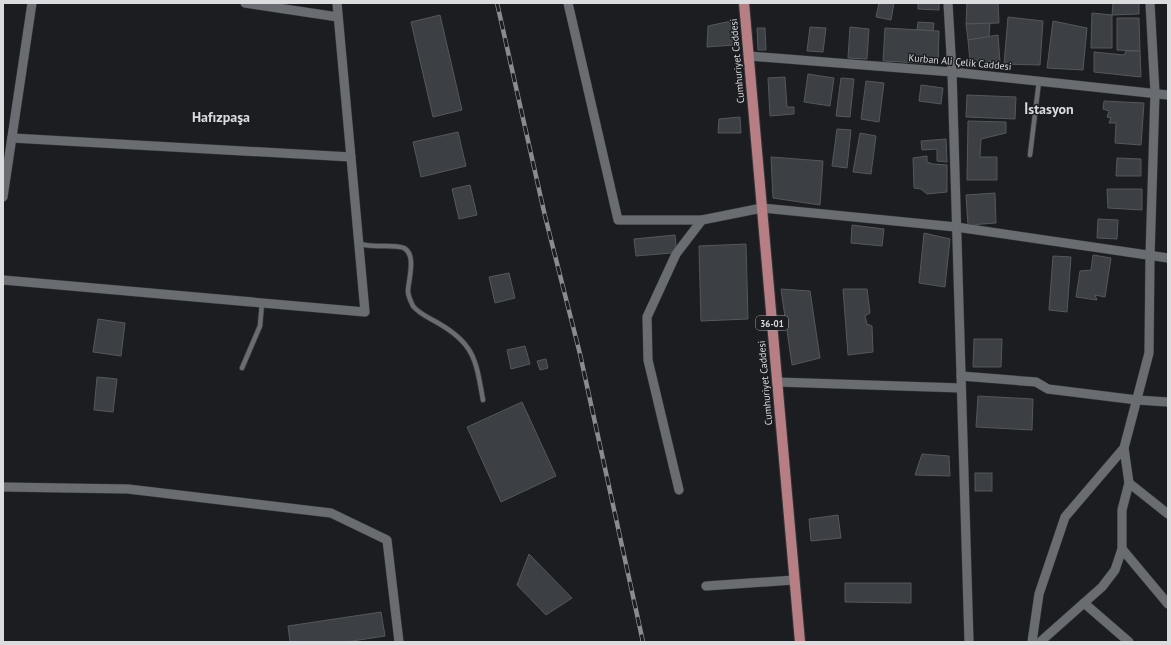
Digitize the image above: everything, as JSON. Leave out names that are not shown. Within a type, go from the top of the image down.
[{"type":"main road","name":"Cumhuriyet Caddesi","points":[[744,3],[800,642]]},
{"type":"street","points":[[3,197],[32,3]]},
{"type":"street","points":[[246,3],[338,17]]},
{"type":"street","points":[[3,280],[364,312],[337,3]]},
{"type":"street","points":[[568,3],[618,220],[702,220],[762,208],[956,227],[1168,258]]},
{"type":"street","points":[[948,3],[952,72],[969,642]]},
{"type":"street","points":[[1040,642],[1102,587],[1115,570],[1122,549],[1122,510],[1129,483],[1124,448],[1149,353],[1154,94],[1150,3]]},
{"type":"street","name":"Kurban Ali Çelik Caddesi","points":[[749,56],[952,72],[1168,95]]},
{"type":"street","points":[[12,138],[351,157]]},
{"type":"street","points":[[679,490],[648,360],[647,316],[676,254],[702,220]]},
{"type":"street","points":[[961,376],[1036,382],[1048,389],[1137,400],[1168,402]]},
{"type":"street","points":[[777,382],[961,388]]},
{"type":"street","points":[[1032,642],[1039,594],[1065,517],[1124,448]]},
{"type":"street","points":[[1129,483],[1168,514]]},
{"type":"street","points":[[3,487],[128,489],[331,513],[387,540],[399,642]]},
{"type":"street","points":[[1122,549],[1168,604]]},
{"type":"street","points":[[706,586],[794,580]]},
{"type":"street","points":[[1084,603],[1129,642]]},
{"type":"lane","points":[[1030,155],[1039,81]]},
{"type":"lane","points":[[358,244],[404,248],[410,256],[412,266],[408,293],[413,305],[421,313],[454,332],[469,348],[478,368],[483,400]]},
{"type":"lane","points":[[242,368],[260,326],[262,303]]},
{"type":"building","points":[[879,3],[894,3],[891,20],[876,17]]},
{"type":"building","points":[[918,3],[939,3],[939,10],[918,9]]},
{"type":"building","points":[[967,3],[998,3],[999,23],[966,24]]},
{"type":"building","points":[[1113,3],[1139,3],[1139,14],[1112,15]]},
{"type":"building","points":[[1092,13],[1112,15],[1112,48],[1091,48]]},
{"type":"building","points":[[440,15],[462,110],[433,117],[411,22]]},
{"type":"building","points":[[1008,17],[1043,21],[1040,65],[1004,64]]},
{"type":"building","points":[[1117,18],[1139,18],[1140,51],[1117,50]]},
{"type":"building","points":[[736,20],[734,45],[707,47],[708,26]]},
{"type":"building","points":[[1053,21],[1087,28],[1083,70],[1047,68]]},
{"type":"building","points":[[918,22],[934,23],[933,31],[917,30]]},
{"type":"building","points":[[990,23],[989,37],[968,40],[966,24]]},
{"type":"building","points":[[810,27],[826,28],[823,52],[807,51]]},
{"type":"building","points":[[850,27],[869,29],[867,59],[848,58]]},
{"type":"building","points":[[757,28],[765,28],[766,50],[758,50]]},
{"type":"building","points":[[885,28],[939,31],[938,64],[883,61]]},
{"type":"building","points":[[998,35],[1000,62],[970,61],[968,40]]},
{"type":"building","points":[[1126,51],[1140,51],[1141,77],[1094,72],[1094,52],[1124,55]]},
{"type":"building","points":[[808,74],[834,78],[830,106],[804,102]]},
{"type":"building","points":[[785,77],[787,107],[794,107],[794,114],[770,116],[768,78]]},
{"type":"building","points":[[841,78],[854,79],[850,117],[836,116]]},
{"type":"building","points":[[866,81],[884,83],[879,122],[861,119]]},
{"type":"building","points":[[921,85],[943,88],[941,104],[919,101]]},
{"type":"building","points":[[967,95],[1016,97],[1015,119],[966,117]]},
{"type":"building","points":[[1104,101],[1144,103],[1141,145],[1115,143],[1116,123],[1109,123],[1111,118],[1107,117],[1109,111],[1103,109]]},
{"type":"building","points":[[740,117],[741,133],[718,133],[719,119]]},
{"type":"building","points":[[968,121],[1006,122],[1006,133],[981,139],[980,157],[997,157],[997,180],[967,180]]},
{"type":"building","points":[[837,129],[851,130],[847,168],[832,166]]},
{"type":"building","points":[[458,132],[466,166],[421,177],[413,142]]},
{"type":"building","points":[[860,133],[876,136],[871,174],[853,172]]},
{"type":"building","points":[[946,139],[947,162],[937,161],[937,149],[922,150],[921,141]]},
{"type":"building","points":[[927,156],[927,162],[947,165],[947,192],[927,194],[921,189],[914,188],[913,158]]},
{"type":"building","points":[[771,157],[823,161],[820,205],[773,198]]},
{"type":"building","points":[[1117,158],[1141,159],[1141,176],[1116,176]]},
{"type":"building","points":[[470,185],[477,215],[459,219],[452,189]]},
{"type":"building","points":[[1107,189],[1142,189],[1142,210],[1108,208]]},
{"type":"building","points":[[995,193],[996,223],[968,225],[966,195]]},
{"type":"building","points":[[1098,219],[1118,220],[1117,239],[1097,238]]},
{"type":"building","points":[[852,225],[884,229],[882,246],[851,243]]},
{"type":"building","points":[[924,233],[950,239],[945,287],[919,283]]},
{"type":"building","points":[[675,235],[676,246],[671,253],[636,256],[634,239]]},
{"type":"building","points":[[746,244],[748,319],[701,321],[699,246]]},
{"type":"building","points":[[1093,255],[1111,258],[1105,297],[1095,295],[1097,300],[1076,297],[1080,271],[1091,270]]},
{"type":"building","points":[[1053,256],[1071,257],[1067,312],[1049,310]]},
{"type":"building","points":[[509,273],[515,298],[495,303],[489,277]]},
{"type":"building","points":[[781,289],[810,291],[820,358],[792,365]]},
{"type":"building","points":[[843,289],[867,289],[870,313],[865,316],[867,324],[872,326],[873,352],[848,355]]},
{"type":"building","points":[[98,319],[125,323],[121,356],[93,352]]},
{"type":"building","points":[[974,339],[1002,339],[1001,367],[973,367]]},
{"type":"building","points":[[525,346],[530,364],[511,369],[507,350]]},
{"type":"building","points":[[546,359],[548,368],[540,370],[537,361]]},
{"type":"building","points":[[97,377],[117,379],[113,412],[94,410]]},
{"type":"building","points":[[978,396],[1033,399],[1032,430],[976,427]]},
{"type":"building","points":[[522,402],[556,476],[501,502],[467,427]]},
{"type":"building","points":[[922,454],[949,456],[950,476],[915,475]]},
{"type":"building","points":[[975,473],[992,473],[992,491],[975,491]]},
{"type":"building","points":[[838,515],[841,538],[811,541],[809,519]]},
{"type":"building","points":[[529,554],[572,598],[546,615],[517,585]]},
{"type":"building","points":[[845,583],[911,583],[911,603],[845,602]]},
{"type":"building","points":[[381,612],[385,636],[346,642],[290,642],[288,626]]},
{"type":"railway","points":[[497,3],[545,216],[580,354],[643,642]]},
{"type":"district","name":"İstasyon","points":[[1049,109]]},
{"type":"district","name":"Hafızpaşa","points":[[221,117]]}]
